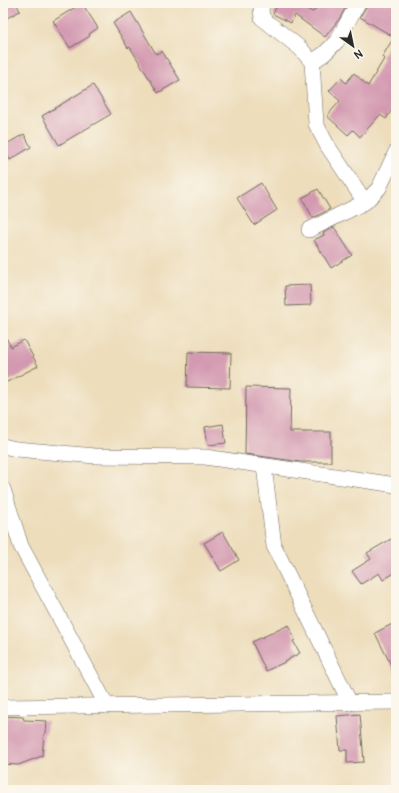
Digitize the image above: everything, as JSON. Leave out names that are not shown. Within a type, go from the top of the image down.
[{"type":"street","points":[[262,3],[262,18],[300,48],[312,62],[316,124],[326,145],[365,202]]},
{"type":"street","points":[[312,62],[324,54],[337,41],[358,3]]},
{"type":"street","points":[[309,230],[365,202],[379,188],[396,152]]},
{"type":"street","points":[[3,446],[16,449],[95,456],[205,457],[396,485]]},
{"type":"street","points":[[264,466],[274,546],[350,703]]},
{"type":"street","points":[[3,489],[21,546],[106,706]]},
{"type":"street","points":[[3,707],[396,702]]},
{"type":"building","points":[[3,3],[16,3],[20,11],[3,20]]},
{"type":"building","points":[[82,3],[98,28],[89,34],[90,36],[70,48],[53,21]]},
{"type":"building","points":[[278,3],[293,3],[313,12],[320,3],[348,3],[340,18],[325,37],[295,15],[291,23],[273,14]]},
{"type":"building","points":[[367,3],[396,3],[396,103],[386,119],[380,115],[360,137],[353,130],[348,135],[327,116],[340,101],[329,91],[341,78],[346,83],[354,73],[368,86],[384,59],[382,57],[394,37],[360,17]]},
{"type":"building","points":[[131,12],[156,54],[162,51],[180,80],[158,93],[130,47],[128,48],[113,23]]},
{"type":"building","points":[[93,85],[111,114],[59,145],[42,116]]},
{"type":"building","points":[[24,134],[31,147],[10,160],[3,146]]},
{"type":"building","points":[[261,183],[277,210],[254,225],[237,198]]},
{"type":"building","points":[[318,189],[330,209],[313,218],[302,198]]},
{"type":"building","points":[[334,227],[352,255],[331,268],[314,240],[324,235],[323,233]]},
{"type":"building","points":[[310,285],[311,305],[286,306],[285,286]]},
{"type":"building","points":[[3,332],[11,347],[24,340],[38,366],[3,384]]},
{"type":"building","points":[[188,352],[231,353],[230,388],[187,387]]},
{"type":"building","points":[[246,387],[291,388],[290,432],[331,432],[331,462],[301,462],[245,454]]},
{"type":"building","points":[[223,424],[226,443],[208,445],[205,427]]},
{"type":"building","points":[[223,532],[239,560],[221,571],[204,543]]},
{"type":"building","points":[[391,539],[396,547],[396,572],[383,580],[379,573],[361,584],[352,571],[371,559],[367,553]]},
{"type":"building","points":[[396,622],[396,675],[375,633]]},
{"type":"building","points":[[289,625],[295,640],[293,641],[300,653],[266,671],[252,642]]},
{"type":"building","points":[[360,714],[364,762],[347,763],[347,750],[340,750],[337,716]]},
{"type":"building","points":[[3,716],[23,717],[24,720],[47,721],[42,756],[18,765],[3,764]]}]
